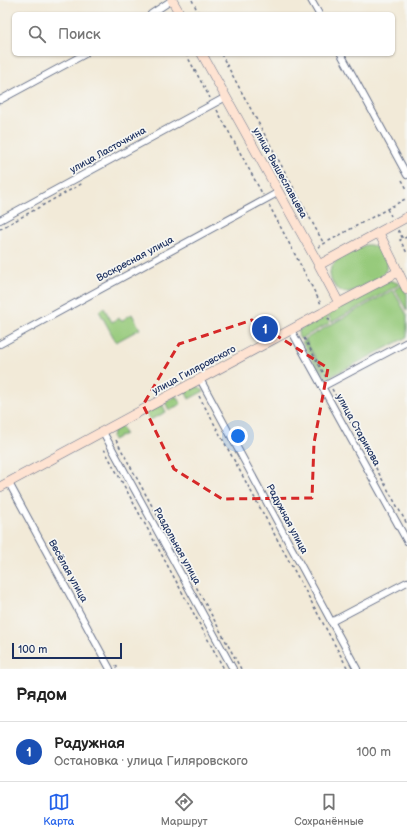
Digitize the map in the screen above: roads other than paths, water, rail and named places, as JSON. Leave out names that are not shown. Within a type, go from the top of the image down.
[{"type":"street","points":[[154,12],[172,0],[179,12]]},
{"type":"street","points":[[311,0],[318,12]]},
{"type":"street","points":[[0,100],[81,56]]},
{"type":"street","name":"улица Вышеславцева","points":[[203,56],[339,303]]},
{"type":"street","points":[[342,56],[407,175]]},
{"type":"street","name":"улица Ласточкина","points":[[0,220],[226,97]]},
{"type":"street","name":"Воскресная улица","points":[[0,344],[278,192]]},
{"type":"street","points":[[319,265],[407,217]]},
{"type":"street","points":[[378,233],[407,290]]},
{"type":"street","name":"улица Гиляровского","points":[[0,488],[398,272]]},
{"type":"street","name":"улица Старикова","points":[[291,330],[407,541]]},
{"type":"street","points":[[322,387],[407,342]]},
{"type":"street","name":"Радужная улица","points":[[200,379],[356,669]]},
{"type":"street","name":"Раздольная улица","points":[[103,432],[233,669]]},
{"type":"street","name":"Весёлая улица","points":[[9,483],[110,669]]},
{"type":"street","points":[[331,622],[407,582]]},
{"type":"place","name":"Радужная","points":[[265,329]]}]
